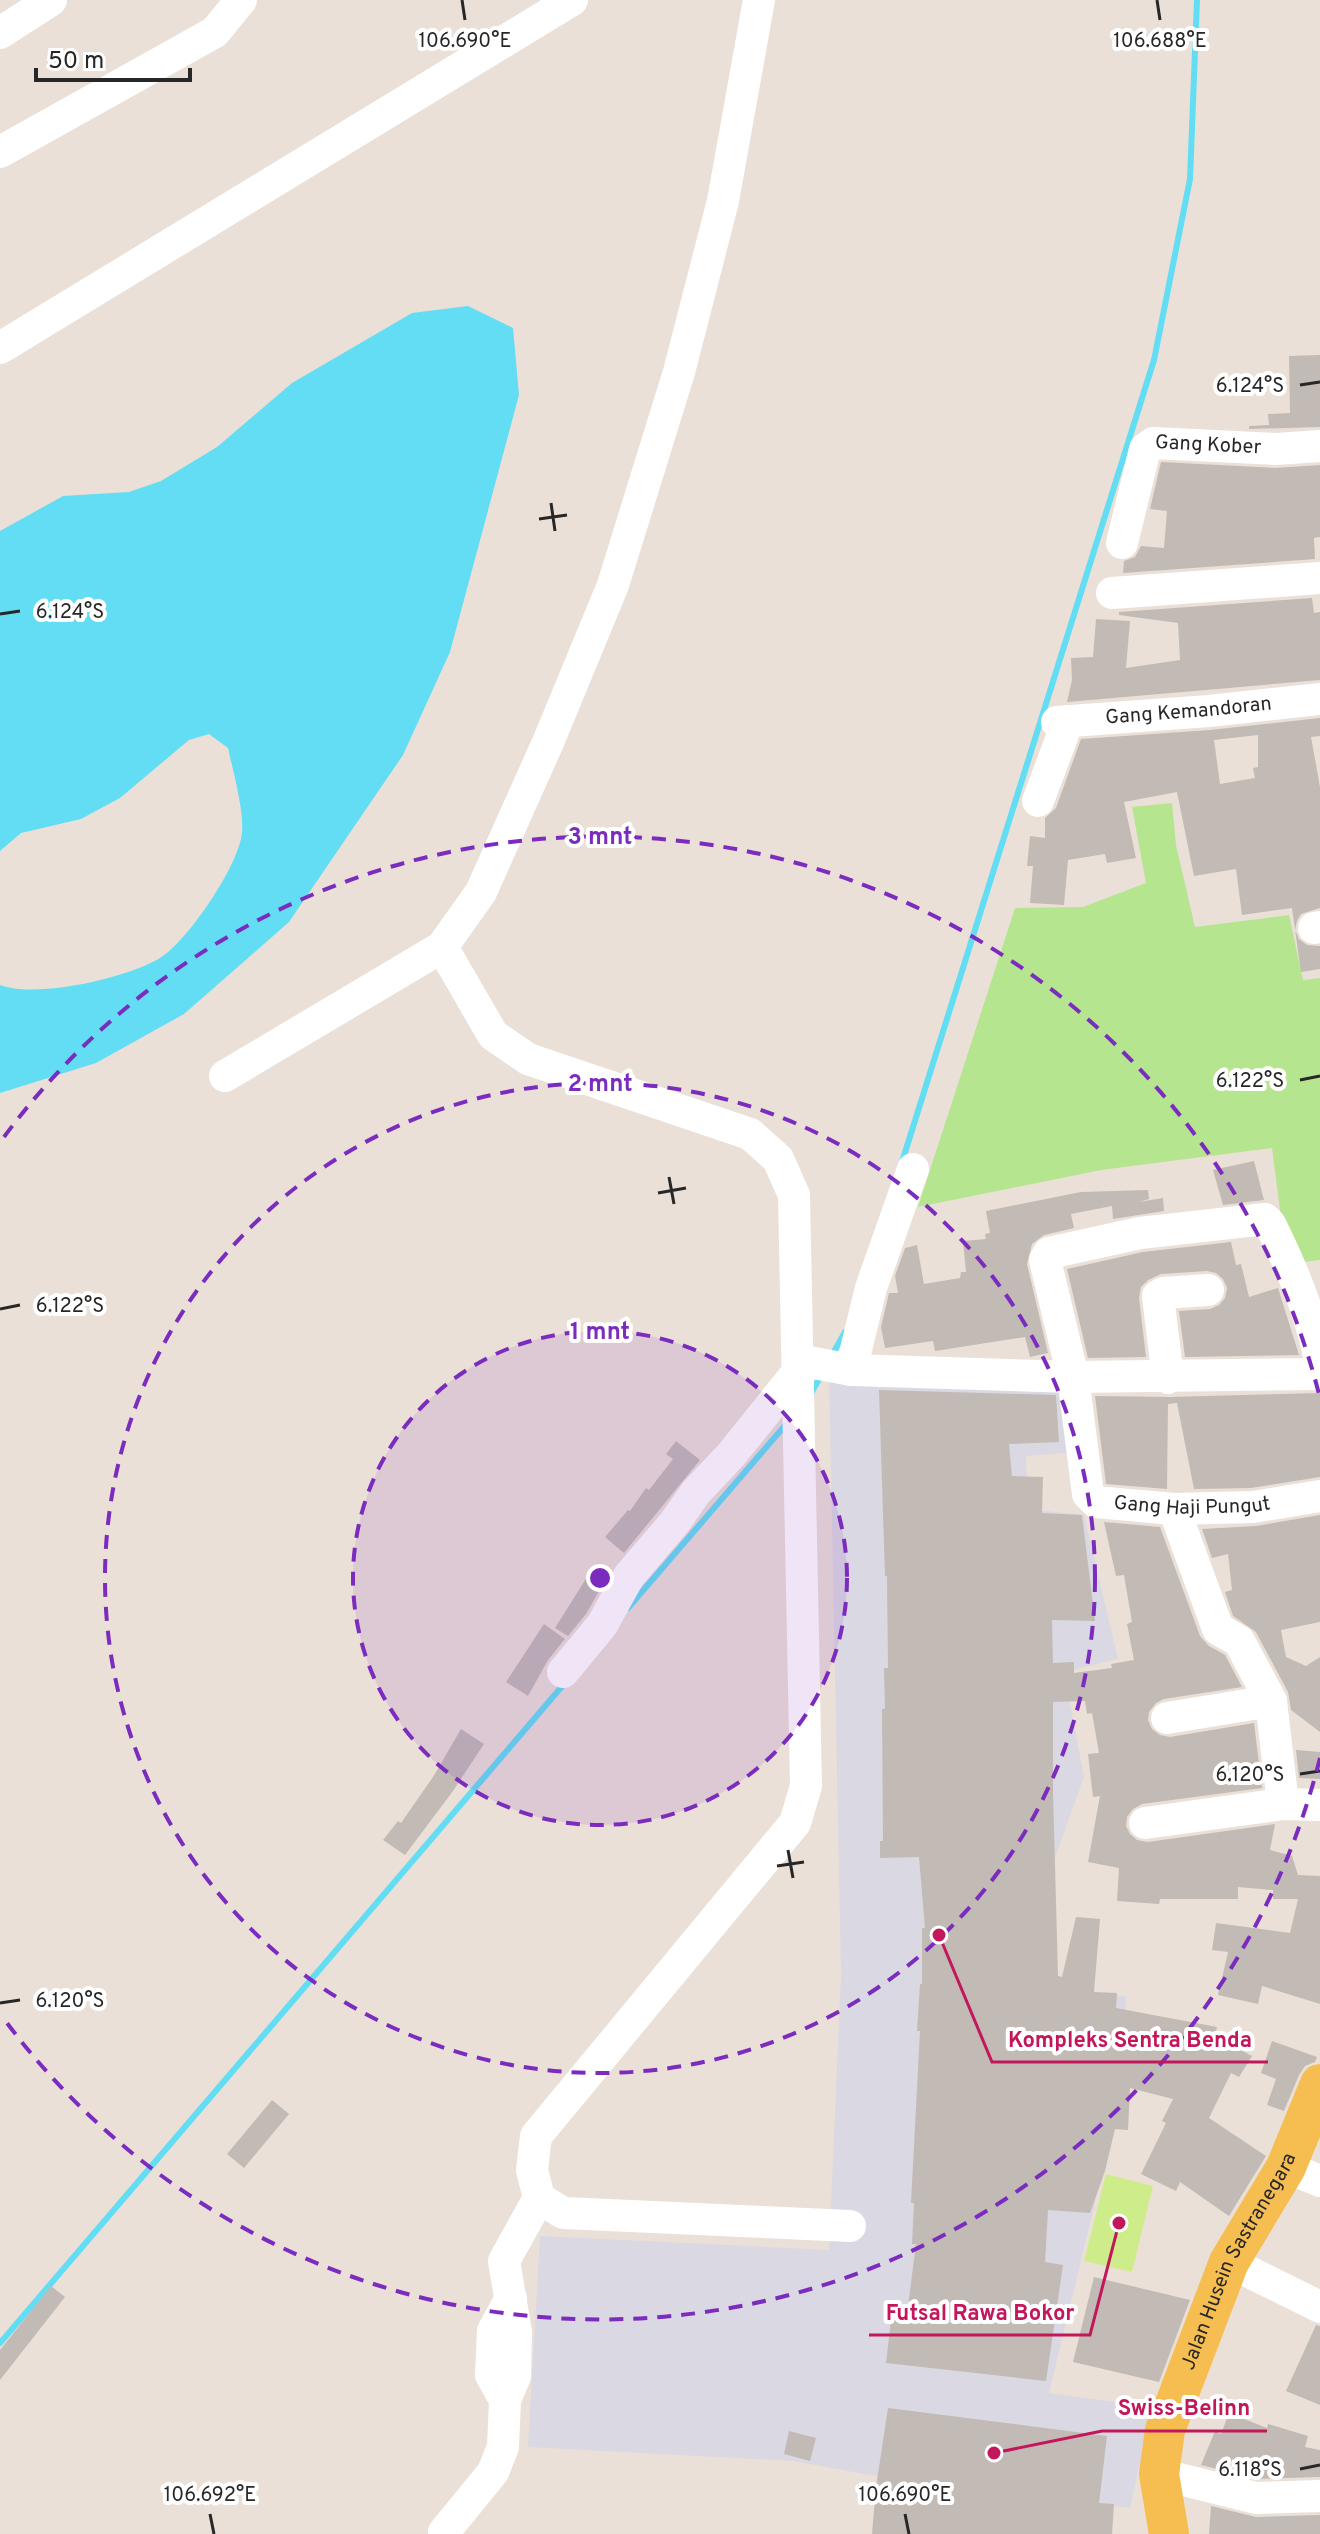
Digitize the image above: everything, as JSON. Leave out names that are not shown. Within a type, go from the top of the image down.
[{"type":"main road","name":"Jalan Husein Sastranegara","points":[[1169,2534],[1159,2474],[1165,2430],[1229,2262],[1303,2174],[1320,2084]]},
{"type":"street","points":[[0,33],[51,0]]},
{"type":"street","points":[[0,152],[215,32],[241,0]]},
{"type":"street","points":[[0,348],[572,0]]},
{"type":"street","points":[[225,1076],[442,947],[481,892],[549,740],[613,585],[679,372],[723,201],[759,0]]},
{"type":"street","name":"Gang Kober","points":[[1122,543],[1145,449],[1153,443],[1276,449],[1320,446]]},
{"type":"street","points":[[1112,593],[1320,578]]},
{"type":"street","name":"Gang Kemandoran","points":[[1038,801],[1063,722],[1320,699]]},
{"type":"street","points":[[442,947],[493,1035],[528,1059],[750,1134],[778,1159],[794,1195],[826,1363]]},
{"type":"street","points":[[444,2532],[493,2472],[503,2447],[505,2400],[491,2375],[493,2331],[511,2298],[504,2261],[539,2198],[532,2170],[536,2136],[795,1823],[806,1786],[799,1447],[826,1363],[871,1288],[913,1169]]},
{"type":"street","name":"Gang Haji Pungut","points":[[1320,1361],[1316,1338],[1293,1270],[1265,1219],[1140,1233],[1049,1253],[1045,1260],[1073,1377],[1091,1499],[1174,1509],[1253,1507],[1320,1496]]},
{"type":"street","points":[[1168,1378],[1158,1296],[1208,1290]]},
{"type":"street","points":[[563,1672],[602,1625],[629,1576],[804,1364],[1073,1377],[1320,1374]]},
{"type":"street","points":[[1174,1509],[1218,1629],[1239,1641],[1271,1701],[1283,1804]]},
{"type":"street","points":[[1167,1718],[1271,1701]]},
{"type":"street","points":[[1145,1823],[1283,1804],[1320,1805]]},
{"type":"street","points":[[539,2198],[563,2213],[850,2226]]},
{"type":"street","points":[[1229,2262],[1320,2307]]},
{"type":"street","points":[[1159,2474],[1256,2498],[1320,2496]]},
{"type":"shaded area","points":[[1075,1373],[1076,1452],[1026,1456],[1028,1509],[1084,1515],[1118,1659],[1064,1672],[1084,1777],[1041,1896],[1033,1990],[1126,1996],[1121,2095],[1049,2393],[1152,2407],[1130,2508],[864,2474],[794,2461],[528,2447],[540,2236],[829,2250],[841,1975],[829,1374]]},
{"type":"green space","points":[[1172,803],[1176,845],[1195,927],[1289,915],[1303,980],[1320,978],[1320,1260],[1287,1264],[1272,1148],[1101,1170],[918,1207],[1015,908],[1083,907],[1146,883],[1132,807]]},
{"type":"green space","points":[[1106,2174],[1153,2186],[1132,2272],[1084,2261]]},
{"type":"water","points":[[468,306],[513,328],[519,395],[450,652],[403,755],[289,922],[184,1014],[96,1063],[0,1093],[0,985],[16,989],[58,988],[126,973],[160,958],[184,936],[222,882],[239,846],[242,823],[228,748],[209,734],[189,740],[120,798],[81,819],[21,833],[0,851],[0,531],[63,496],[129,492],[161,481],[217,447],[292,383],[412,313]]},
{"type":"building","points":[[1320,355],[1320,427],[1249,429],[1249,426],[1269,425],[1268,414],[1290,413],[1289,356]]},
{"type":"building","points":[[1161,462],[1275,468],[1320,465],[1320,537],[1314,538],[1315,559],[1123,573],[1124,561],[1135,557],[1141,546],[1164,548],[1167,511],[1150,509]]},
{"type":"building","points":[[1312,598],[1314,613],[1320,612],[1320,680],[1067,702],[1072,680],[1071,658],[1093,657],[1096,619],[1130,621],[1126,668],[1180,660],[1178,623],[1119,615],[1119,612]]},
{"type":"building","points":[[1320,718],[1320,736],[1311,737],[1320,787],[1320,908],[1301,914],[1295,930],[1292,908],[1242,915],[1236,869],[1194,876],[1177,792],[1124,802],[1136,858],[1107,863],[1105,854],[1068,860],[1064,905],[1030,903],[1033,866],[1027,866],[1030,836],[1045,838],[1045,818],[1056,808],[1081,739]],"holes":[[[1258,735],[1258,767],[1253,768],[1255,778],[1220,784],[1214,740]]]},
{"type":"building","points":[[1295,930],[1299,939],[1307,945],[1320,946],[1320,969],[1301,972]]},
{"type":"building","points":[[1254,1161],[1264,1200],[1223,1205],[1213,1170]]},
{"type":"building","points":[[1148,1190],[1149,1199],[1139,1202],[1163,1198],[1164,1211],[1113,1219],[1112,1206],[1071,1214],[1074,1228],[1044,1235],[1032,1244],[1027,1264],[1048,1353],[1030,1357],[1025,1337],[935,1351],[933,1341],[885,1348],[881,1327],[889,1293],[898,1293],[895,1276],[905,1248],[917,1245],[924,1284],[960,1278],[961,1272],[966,1272],[963,1241],[986,1239],[985,1234],[990,1233],[986,1211],[1081,1192]]},
{"type":"building","points":[[1231,1242],[1236,1265],[1241,1264],[1249,1297],[1278,1288],[1299,1355],[1185,1357],[1179,1311],[1210,1309],[1225,1298],[1227,1288],[1223,1279],[1207,1271],[1161,1274],[1141,1287],[1139,1298],[1146,1357],[1088,1358],[1067,1269],[1143,1252]]},
{"type":"building","points":[[879,1390],[1056,1395],[1059,1442],[1009,1444],[1012,1476],[1043,1477],[1042,1513],[1082,1515],[1095,1621],[1052,1620],[1053,1663],[1074,1662],[1074,1673],[1112,1668],[1111,1664],[1134,1660],[1127,1624],[1132,1622],[1124,1575],[1116,1576],[1104,1522],[1160,1527],[1200,1636],[1209,1646],[1225,1655],[1242,1687],[1164,1699],[1149,1712],[1152,1729],[1170,1737],[1254,1723],[1262,1788],[1142,1804],[1127,1817],[1126,1826],[1130,1834],[1137,1840],[1148,1842],[1275,1824],[1270,1850],[1292,1856],[1298,1875],[1320,1876],[1320,2004],[1262,1986],[1258,2004],[1218,1995],[1228,1952],[1212,1950],[1216,1923],[1290,1933],[1298,1899],[1273,1899],[1273,1890],[1238,1887],[1238,1899],[1160,1899],[1159,1904],[1117,1901],[1119,1868],[1088,1862],[1100,1796],[1093,1797],[1088,1754],[1099,1753],[1092,1713],[1087,1714],[1085,1701],[1053,1702],[1058,1976],[1062,1977],[1076,1917],[1100,1919],[1094,1992],[1117,1993],[1116,2008],[1217,2027],[1215,2036],[1252,2056],[1239,2077],[1231,2073],[1209,2118],[1266,2156],[1229,2216],[1180,2182],[1176,2191],[1141,2174],[1166,2123],[1162,2121],[1173,2099],[1130,2088],[1128,2130],[1115,2129],[1090,2213],[1048,2210],[1045,2262],[1063,2265],[1046,2381],[886,2363],[892,2312],[907,2314],[916,2244],[912,2244],[914,2203],[911,2203],[922,1928],[925,1928],[919,1857],[880,1858],[880,1841],[883,1841],[882,1709],[885,1709],[884,1668],[888,1668]]},
{"type":"building","points":[[1320,1393],[1320,1477],[1251,1488],[1194,1489],[1177,1403],[1168,1404],[1167,1489],[1106,1484],[1095,1396]]},
{"type":"building","points":[[676,1441],[700,1460],[624,1553],[605,1537],[673,1459],[666,1454]]},
{"type":"building","points":[[1320,1515],[1320,1622],[1281,1630],[1286,1657],[1306,1666],[1320,1657],[1320,1732],[1291,1710],[1288,1692],[1256,1632],[1233,1616],[1225,1592],[1232,1590],[1228,1554],[1212,1558],[1202,1529],[1256,1526]]},
{"type":"building","points":[[589,1574],[603,1584],[586,1614],[568,1636],[555,1628]]},
{"type":"building","points":[[544,1624],[565,1639],[548,1660],[528,1696],[506,1682]]},
{"type":"building","points":[[461,1729],[484,1744],[405,1855],[383,1840],[398,1821],[401,1823]]},
{"type":"building","points":[[1296,1750],[1320,1752],[1320,1779],[1299,1778]]},
{"type":"building","points":[[1272,2041],[1317,2057],[1299,2075],[1284,2111],[1267,2105],[1276,2079],[1261,2073]]},
{"type":"building","points":[[272,2100],[289,2114],[244,2168],[227,2154]]},
{"type":"building","points":[[1094,2277],[1190,2300],[1159,2382],[1073,2362]]},
{"type":"building","points":[[51,2286],[65,2297],[0,2380],[0,2350]]},
{"type":"building","points":[[1316,2325],[1320,2326],[1320,2405],[1286,2391]]},
{"type":"building","points":[[888,2408],[1107,2436],[1099,2503],[1114,2504],[1112,2534],[872,2534]]},
{"type":"building","points":[[1229,2413],[1267,2428],[1268,2424],[1308,2436],[1305,2447],[1320,2450],[1320,2477],[1258,2479],[1201,2465],[1215,2431],[1221,2434]]},
{"type":"building","points":[[789,2431],[816,2438],[810,2461],[784,2454]]},
{"type":"building","points":[[1211,2506],[1256,2517],[1320,2515],[1320,2534],[1209,2534]]},
{"type":"waterway","points":[[902,1162],[1154,360],[1190,179],[1197,0]]},
{"type":"waterway","points":[[831,1357],[845,1332]]},
{"type":"waterway","points":[[810,1395],[822,1374]]},
{"type":"waterway","points":[[628,1608],[788,1422]]},
{"type":"waterway","points":[[0,2343],[564,1684]]},
{"type":"place","name":"Kompleks Sentra Benda","points":[[939,1935]]},
{"type":"place","name":"Futsal Rawa Bokor","points":[[1119,2223]]},
{"type":"place","name":"Swiss-Belinn","points":[[994,2453]]}]
